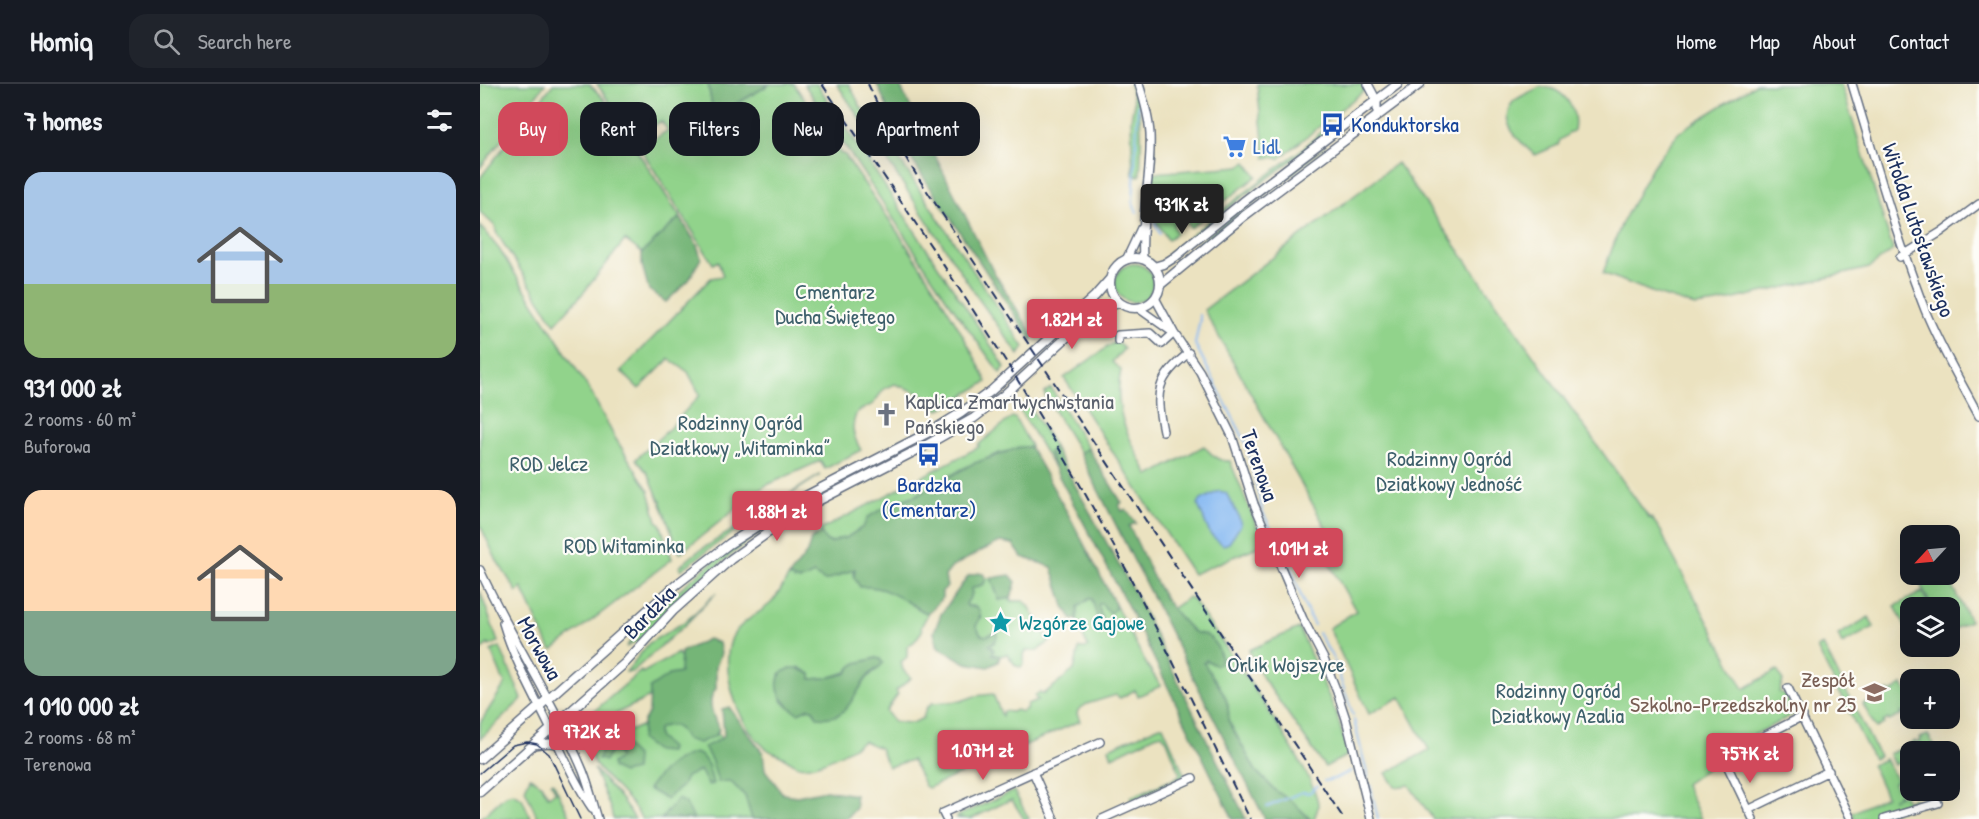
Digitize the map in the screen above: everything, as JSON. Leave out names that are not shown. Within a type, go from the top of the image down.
[{"type":"main road","points":[[1154,267],[1170,261],[1235,208],[1398,84]]},
{"type":"main road","points":[[1160,285],[1244,216],[1420,84]]},
{"type":"main road","points":[[1143,259],[1154,267],[1160,285],[1155,298],[1138,308],[1131,308],[1120,303],[1111,290],[1110,279],[1114,268],[1126,260],[1143,259]]},
{"type":"main road","name":"Bardzka","points":[[480,759],[677,584],[729,544],[800,499],[935,429],[984,398],[1095,296],[1110,279]]},
{"type":"main road","name":"Bardzka","points":[[480,792],[625,663],[673,611],[731,559],[814,503],[932,443],[974,418],[990,407],[1094,313],[1104,307],[1120,303]]},
{"type":"street","points":[[1139,84],[1150,133],[1148,178],[1142,225],[1143,259]]},
{"type":"street","points":[[1368,84],[1377,101],[1377,116]]},
{"type":"street","name":"Witolda Lutosławskiego","points":[[1852,84],[1903,255],[1935,332],[1979,416]]},
{"type":"street","points":[[1377,101],[1390,105]]},
{"type":"street","points":[[1903,255],[1979,204]]},
{"type":"street","points":[[1126,260],[1142,225]]},
{"type":"street","name":"Terenowa","points":[[1155,298],[1174,333],[1189,353],[1232,436],[1258,514],[1337,692],[1371,819]]},
{"type":"street","name":"Terenowa","points":[[1138,308],[1174,333]]},
{"type":"street","points":[[1118,341],[1118,335],[1150,333],[1162,344],[1174,333]]},
{"type":"street","points":[[1163,431],[1158,394],[1161,382],[1189,353]]},
{"type":"street","name":"Morwowa","points":[[480,570],[539,707],[583,794],[597,816]]},
{"type":"street","name":"Morwowa","points":[[501,615],[548,699],[582,770],[597,816]]},
{"type":"street","points":[[1788,688],[1851,819]]},
{"type":"street","points":[[1753,819],[1725,761],[1756,740],[1803,716]]},
{"type":"street","points":[[946,819],[943,813],[1100,742]]},
{"type":"street","points":[[533,745],[558,744]]},
{"type":"street","points":[[1748,810],[1829,771]]},
{"type":"street","points":[[1033,772],[1054,819]]},
{"type":"street","points":[[1102,819],[1193,778]]},
{"type":"street","points":[[1884,819],[1938,802]]},
{"type":"green space","points":[[480,84],[545,84],[531,102],[498,102],[498,145],[480,168]]},
{"type":"green space","points":[[553,84],[589,84],[606,102],[580,102],[580,156],[641,156],[680,217],[642,253],[625,240],[555,324],[496,232],[496,227],[480,212],[480,178],[498,155],[568,156],[568,102],[539,102]]},
{"type":"green space","name":"Cmentarz Ducha Świętego","points":[[597,84],[708,84],[711,102],[669,102],[669,156],[760,156],[760,102],[739,102],[770,84],[794,84],[806,102],[772,102],[772,156],[845,155],[956,323],[987,382],[939,410],[927,396],[895,384],[884,389],[873,404],[857,412],[853,432],[861,450],[825,469],[820,461],[765,486],[680,553],[649,475],[636,459],[667,431],[700,395],[688,372],[669,359],[639,389],[621,371],[711,278],[723,276],[718,261],[713,264],[645,156],[657,156],[657,138],[668,130],[661,121],[657,124],[657,102],[609,102]]},
{"type":"green space","points":[[708,84],[770,84],[739,102],[711,102]]},
{"type":"green space","points":[[804,84],[817,84],[829,102],[816,102]]},
{"type":"green space","points":[[837,84],[849,84],[858,102],[856,102],[856,113]]},
{"type":"green space","points":[[877,84],[899,84],[908,102],[885,102]]},
{"type":"green space","points":[[1130,84],[1135,84],[1139,107],[1140,176],[1133,175],[1131,119],[1134,102]]},
{"type":"green space","points":[[1257,84],[1363,84],[1365,90],[1279,159],[1265,158]]},
{"type":"green space","points":[[1756,84],[1841,84],[1893,250],[1869,268],[1695,306],[1603,273],[1621,225],[1652,167],[1679,132]]},
{"type":"green space","points":[[1539,87],[1562,94],[1571,106],[1575,122],[1574,130],[1560,140],[1558,145],[1535,155],[1512,132],[1507,117],[1513,102]]},
{"type":"green space","points":[[844,125],[856,143],[856,156],[865,156],[1005,367],[1000,373],[946,298],[844,144]]},
{"type":"green space","points":[[1322,131],[1324,133],[1315,143],[1231,206],[1170,256],[1169,253]]},
{"type":"green space","points":[[1326,145],[1298,170],[1177,265],[1175,262]]},
{"type":"green space","points":[[1153,148],[1155,148],[1154,173],[1240,166],[1246,162],[1257,176],[1190,228],[1184,217],[1173,224],[1176,233],[1168,240],[1152,214],[1149,213]]},
{"type":"green space","points":[[884,156],[897,156],[1024,347],[1019,355],[978,298]]},
{"type":"green space","points":[[909,156],[935,156],[993,271],[1033,335],[1032,341]]},
{"type":"green space","points":[[1397,163],[1649,518],[1651,517],[1661,531],[1744,689],[1777,670],[1783,681],[1779,692],[1784,694],[1794,714],[1754,735],[1685,784],[1701,819],[1433,819],[1409,785],[1395,787],[1386,773],[1429,750],[1400,697],[1369,714],[1329,628],[1356,611],[1313,535],[1326,528],[1204,310]]},
{"type":"green space","points":[[680,217],[697,245],[701,258],[689,280],[666,302],[649,290],[642,265],[642,253]]},
{"type":"green space","name":"ROD Jelcz","points":[[480,226],[499,249],[589,389],[614,436],[649,491],[657,521],[660,523],[672,559],[553,650],[550,649],[522,588],[517,592],[497,561],[480,525]]},
{"type":"green space","points":[[1134,264],[1148,269],[1153,283],[1148,297],[1134,302],[1120,297],[1115,283],[1120,269]]},
{"type":"green space","points":[[1116,341],[1124,349],[1112,362],[1121,370],[1119,399],[1121,413],[1129,438],[1149,476],[1204,446],[1219,459],[1230,461],[1264,544],[1193,574],[1064,378]]},
{"type":"green space","points":[[1051,388],[1088,448],[1080,453],[1045,396],[1045,392]]},
{"type":"green space","points":[[1027,402],[1054,447],[1049,453],[1055,469],[1019,409]]},
{"type":"green space","points":[[1012,417],[1015,418],[1031,446],[1000,453],[962,469],[917,495],[893,503],[864,527],[846,538],[832,543],[825,540],[820,530],[979,447],[978,445]]},
{"type":"green space","points":[[1020,447],[1030,447],[1115,604],[1115,609],[1110,613],[1101,603],[1098,605],[1102,624],[1099,624],[1092,599],[1078,607],[1077,619],[1072,620],[1064,606],[1052,567],[1022,557],[1013,544],[1000,542],[952,567],[945,576],[947,587],[942,591],[942,598],[928,614],[888,592],[860,587],[854,577],[855,569],[825,581],[813,574],[801,580],[789,576],[807,553],[811,539],[821,533],[825,540],[831,543],[846,538],[863,527],[868,517],[893,503],[917,495],[972,464]]},
{"type":"green space","points":[[1054,447],[1136,596],[1246,819],[1233,819],[1131,612],[1055,469],[1049,453]]},
{"type":"green space","points":[[1088,448],[1122,503],[1119,505],[1122,511],[1126,509],[1136,523],[1129,526],[1152,575],[1172,609],[1191,630],[1207,636],[1217,646],[1220,664],[1215,665],[1206,660],[1204,663],[1222,690],[1229,711],[1228,720],[1256,771],[1310,819],[1265,819],[1089,472],[1080,453]]},
{"type":"green space","points":[[875,464],[877,466],[795,509],[748,541],[690,589],[642,639],[626,647],[679,590],[740,542],[806,501]]},
{"type":"green space","points":[[820,475],[739,528],[681,570],[679,567],[697,552]]},
{"type":"green space","points":[[855,569],[854,577],[860,586],[888,591],[928,614],[921,627],[922,631],[914,642],[907,646],[907,657],[901,662],[903,670],[911,678],[896,691],[898,694],[886,711],[894,722],[913,723],[923,718],[926,709],[932,703],[961,701],[975,696],[993,694],[1002,716],[1003,711],[1022,712],[1026,709],[1027,704],[1038,700],[1034,696],[1050,689],[1074,670],[1079,648],[1088,647],[1077,623],[1078,607],[1089,599],[1093,599],[1102,618],[1098,605],[1101,603],[1106,610],[1115,609],[1115,604],[1147,665],[1161,686],[1138,696],[1135,690],[1120,698],[1116,695],[1087,704],[1078,710],[1080,721],[928,788],[912,760],[888,767],[880,748],[863,741],[823,762],[799,766],[771,752],[757,740],[748,728],[734,699],[728,668],[728,653],[734,634],[771,603],[789,576],[794,580],[813,574],[838,576]],"holes":[[[876,658],[878,669],[865,681],[847,706],[834,716],[823,716],[809,708],[798,713],[782,699],[799,667],[811,674],[811,679],[827,678],[847,672],[857,663]]]},
{"type":"green space","points":[[983,574],[986,578],[984,584],[971,589],[972,594],[966,604],[979,610],[980,615],[976,626],[981,635],[998,633],[995,642],[989,645],[994,650],[992,654],[1000,656],[998,662],[988,667],[966,663],[938,647],[934,632],[941,614],[968,576]]},
{"type":"green space","points":[[1010,575],[1016,582],[1011,598],[999,600],[991,578]]},
{"type":"green space","points":[[986,578],[991,578],[999,600],[1011,598],[1011,601],[1024,601],[1029,606],[1050,642],[1036,651],[1026,651],[1021,667],[1016,666],[1007,654],[1000,656],[992,654],[986,636],[981,635],[976,626],[981,617],[974,606],[966,604],[972,592],[971,589],[984,584]]},
{"type":"green space","points":[[1951,585],[1957,597],[1927,597],[1921,586]]},
{"type":"green space","points":[[480,591],[498,642],[489,646],[488,644],[480,651]]},
{"type":"green space","points":[[1922,592],[1925,597],[1912,597]]},
{"type":"green space","points":[[716,593],[686,624],[632,672],[626,672],[649,643],[686,621]]},
{"type":"green space","points":[[1189,597],[1242,671],[1302,766],[1314,790],[1318,806],[1314,819],[1310,819],[1294,803],[1276,791],[1256,771],[1228,720],[1229,711],[1222,690],[1204,663],[1206,660],[1222,659],[1217,647],[1189,628],[1172,609]]},
{"type":"green space","points":[[1960,602],[1970,621],[1960,626]]},
{"type":"green space","points":[[1900,603],[1900,616],[1895,606]]},
{"type":"green space","points":[[1869,617],[1874,627],[1842,644],[1838,635]]},
{"type":"green space","name":"Orlik Wojszyce","points":[[1299,628],[1337,715],[1348,755],[1325,767],[1263,678],[1249,650]]},
{"type":"green space","points":[[708,639],[719,643],[721,654],[716,666],[716,689],[711,699],[713,714],[719,730],[715,736],[699,743],[685,739],[674,726],[663,727],[658,729],[658,737],[670,748],[669,752],[656,751],[641,740],[643,722],[649,712],[650,688],[669,675],[680,673],[681,652]]},
{"type":"green space","points":[[1823,645],[1879,756],[1873,759],[1817,648]]},
{"type":"green space","points":[[500,647],[522,699],[480,739],[480,723],[505,684],[491,651]]},
{"type":"green space","points":[[678,653],[761,819],[642,819],[630,801],[594,763],[590,741],[632,730],[650,722],[652,696],[621,711],[588,734],[586,718],[641,671],[642,673]]},
{"type":"green space","points":[[876,658],[883,663],[869,675],[848,706],[838,715],[817,717],[813,709],[809,708],[798,713],[788,706],[779,691],[778,679],[781,673],[790,669],[796,668],[811,674],[811,679],[827,678],[847,673],[856,663]]},
{"type":"green space","points":[[1900,686],[1900,716],[1889,721],[1888,719],[1876,728],[1863,704],[1872,700],[1873,702],[1878,699],[1877,697],[1889,691],[1891,693]]},
{"type":"green space","points":[[729,707],[763,753],[765,770],[783,794],[797,796],[826,790],[855,795],[856,808],[847,818],[842,819],[752,819],[745,796],[730,781],[718,782],[712,762],[704,747],[724,735],[722,709]]},
{"type":"green space","points":[[1163,726],[1185,776],[1132,800],[1130,797],[1174,779],[1180,774],[1167,741],[1162,734],[1155,736],[1112,757],[1109,748]]},
{"type":"green space","points":[[1928,735],[1932,741],[1921,741],[1920,738]]},
{"type":"green space","points":[[611,743],[617,748],[626,746],[636,756],[635,770],[623,773],[612,768],[612,763],[619,758],[618,753],[611,752],[605,761],[598,759],[602,748]]},
{"type":"green space","points":[[1900,748],[1900,762],[1894,765],[1889,754]]},
{"type":"green space","points":[[695,753],[702,756],[708,765],[713,784],[708,785],[700,770],[686,777],[682,786],[666,799],[648,789],[668,766],[680,758]]},
{"type":"green space","points":[[1885,759],[1897,781],[1894,783],[1900,794],[1892,799],[1900,795],[1900,801],[1914,801],[1916,804],[1874,819],[1855,819],[1852,813],[1886,796],[1872,765]]},
{"type":"green space","points":[[594,769],[622,800],[635,819],[613,819]]},
{"type":"green space","points":[[530,777],[541,784],[548,796],[556,792],[551,783],[553,782],[571,819],[538,819],[525,789]]},
{"type":"green space","points":[[1014,791],[1029,819],[1024,819],[1012,800],[971,819],[956,818],[957,816]]},
{"type":"green space","points":[[513,793],[522,798],[531,819],[480,819],[506,795]]},
{"type":"green space","points":[[678,799],[685,802],[694,819],[661,819]]},
{"type":"water","points":[[1219,491],[1226,493],[1241,525],[1229,543],[1223,545],[1210,534],[1198,505],[1201,500]]},
{"type":"waterway","points":[[1137,212],[1133,204],[1138,105]]},
{"type":"waterway","points":[[1151,220],[1160,234]]},
{"type":"waterway","points":[[1199,315],[1195,344],[1246,443],[1263,513],[1279,544]]},
{"type":"waterway","points":[[1284,551],[1314,625]]},
{"type":"waterway","points":[[1318,633],[1333,658],[1353,715]]},
{"type":"waterway","points":[[1354,720],[1368,778]]},
{"type":"waterway","points":[[1324,781],[1351,771]]},
{"type":"waterway","points":[[1370,785],[1378,819]]},
{"type":"waterway","points":[[1267,807],[1302,792],[1309,793],[1317,786]]},
{"type":"tram line","points":[[480,773],[513,745],[527,742],[537,744],[549,754],[580,819]]},
{"type":"railway","points":[[822,84],[979,320],[1068,464],[1139,595],[1250,819]]},
{"type":"railway","points":[[868,84],[891,133],[917,176],[1344,819]]},
{"type":"place","name":"Konduktorska","points":[[1333,124]]},
{"type":"place","name":"Lidl","points":[[1235,146]]},
{"type":"place","name":"Kaplica Zmartwychwstania Pańskiego","points":[[887,414]]},
{"type":"place","name":"Bardzka (Cmentarz)","points":[[929,455]]},
{"type":"place","name":"Wzgórze Gajowe","points":[[1001,622]]},
{"type":"place","name":"Zespół Szkolno-Przedszkolny nr 25","points":[[1874,692]]},
{"type":"park label","name":"Rodzinny Ogród Działkowy „Witaminka”","points":[[740,434]]},
{"type":"park label","name":"Rodzinny Ogród Działkowy Jedność","points":[[1449,470]]},
{"type":"park label","name":"ROD Witaminka","points":[[624,545]]},
{"type":"park label","name":"Rodzinny Ogród Działkowy Azalia","points":[[1558,702]]}]
